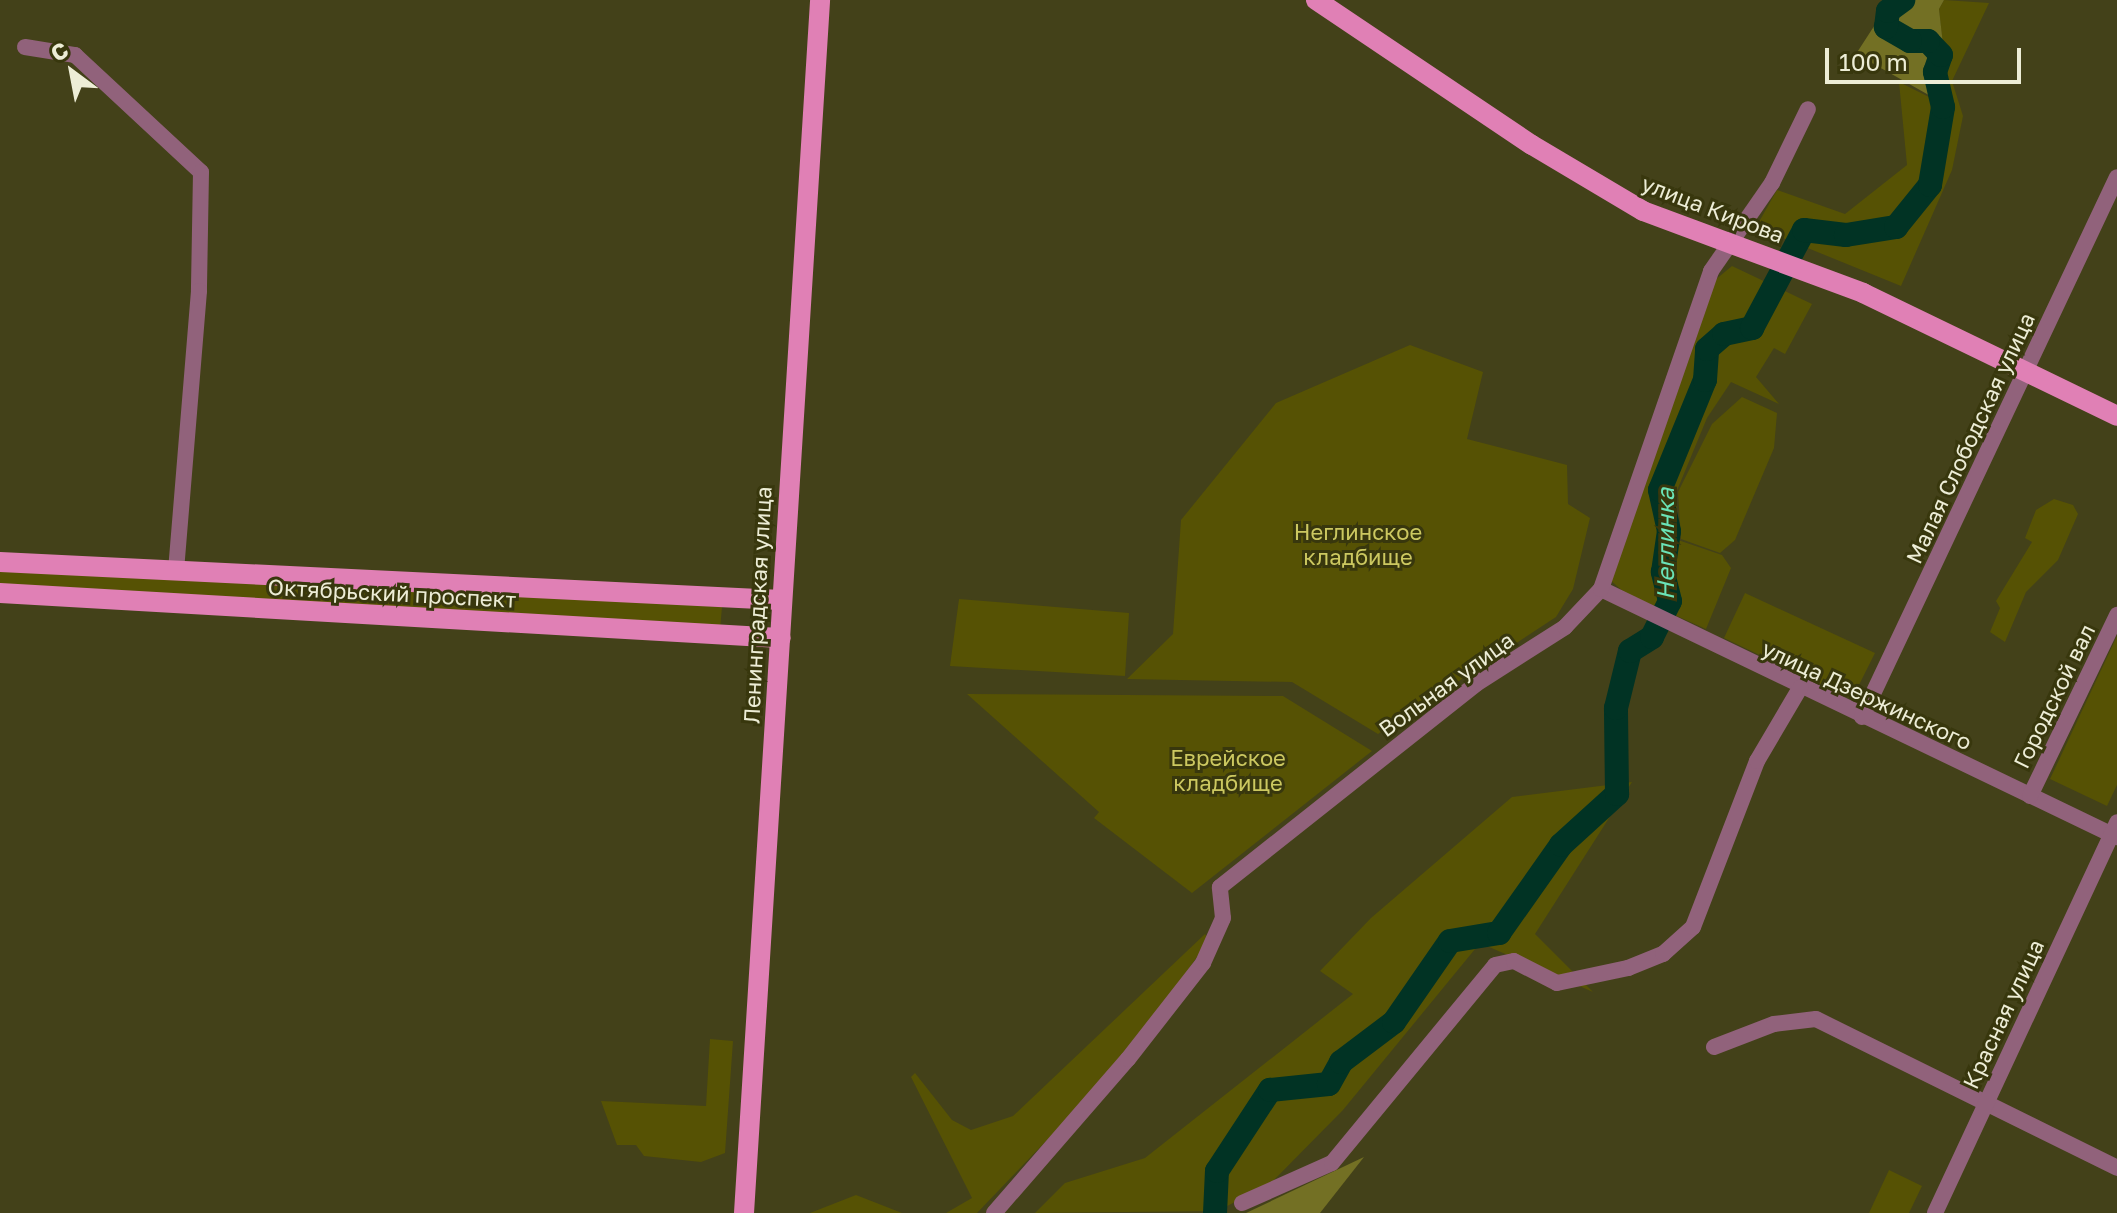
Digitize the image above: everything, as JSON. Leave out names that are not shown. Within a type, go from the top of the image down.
[{"type":"main road","name":"Ленинградская улица","points":[[744,1213],[820,0]]},
{"type":"main road","name":"улица Кирова","points":[[1316,0],[1557,160],[1643,211],[1816,275],[2117,416]]},
{"type":"main road","name":"Октябрьский проспект","points":[[0,562],[781,600]]},
{"type":"main road","name":"Октябрьский проспект","points":[[0,593],[781,638]]},
{"type":"street","points":[[25,47],[75,55],[201,172],[199,291],[176,571]]},
{"type":"street","name":"Вольная улица","points":[[994,1213],[1128,1059],[1203,963],[1223,918],[1220,887],[1476,684],[1565,627],[1601,589],[1706,284],[1726,243],[1772,183],[1808,109]]},
{"type":"street","name":"Малая Слободская улица","points":[[1862,717],[2117,177]]},
{"type":"street","name":"улица Дзержинского","points":[[1601,589],[1677,629],[2023,793],[2115,831]]},
{"type":"street","name":"Городской вал","points":[[2023,793],[2117,615]]},
{"type":"street","points":[[1242,1203],[1332,1163],[1495,965],[1514,961],[1557,983],[1628,968],[1663,954],[1693,927],[1757,761],[1800,688]]},
{"type":"street","name":"Красная улица","points":[[1935,1213],[2115,831]]},
{"type":"street","points":[[1714,1047],[1774,1024],[1816,1019],[2117,1168]]},
{"type":"green space","points":[[1944,0],[1989,3],[1952,81],[1963,116],[1952,170],[1901,286],[1756,227],[1777,190],[1845,214],[1907,165],[1899,82],[1949,107],[1939,9]]},
{"type":"green space","points":[[1732,266],[1812,304],[1785,354],[1774,348],[1756,377],[1779,404],[1731,382],[1707,418],[1676,493],[1678,540],[1722,555],[1731,568],[1706,629],[1625,593],[1610,580],[1715,280]]},
{"type":"green space","name":"Неглинское кладбище","points":[[1410,345],[1483,372],[1467,439],[1567,465],[1568,504],[1590,518],[1573,589],[1556,617],[1378,734],[1292,682],[1127,679],[1173,634],[1181,520],[1276,403]]},
{"type":"green space","points":[[1742,397],[1777,413],[1774,448],[1735,540],[1720,553],[1681,539],[1678,492],[1712,424]]},
{"type":"green space","points":[[2054,499],[2073,505],[2078,514],[2058,560],[2026,592],[2005,642],[1990,632],[2000,608],[1996,601],[2032,542],[2025,538],[2036,510]]},
{"type":"green space","points":[[0,561],[722,607],[720,630],[0,585]]},
{"type":"green space","points":[[1745,593],[1875,653],[1852,699],[1724,638]]},
{"type":"green space","points":[[959,599],[1129,613],[1125,676],[950,666]]},
{"type":"green space","points":[[2117,636],[2117,785],[2107,806],[2050,779]]},
{"type":"green space","name":"Еврейское кладбище","points":[[967,694],[1283,696],[1372,751],[1192,893],[1094,818],[1099,812]]},
{"type":"green space","points":[[1632,782],[1535,934],[1593,992],[1480,943],[1343,1110],[1272,1182],[1218,1211],[1035,1213],[1065,1183],[1145,1158],[1353,994],[1320,971],[1371,918],[1512,797]]},
{"type":"green space","points":[[1205,934],[1209,940],[1160,1009],[1070,1116],[977,1213],[946,1213],[972,1198],[911,1077],[915,1073],[952,1120],[971,1130],[1013,1116]]},
{"type":"green space","points":[[710,1039],[733,1041],[725,1153],[701,1162],[644,1156],[636,1145],[617,1145],[601,1101],[706,1106]]},
{"type":"green space","points":[[1889,1170],[1922,1186],[1909,1213],[1869,1213]]},
{"type":"green space","points":[[856,1195],[902,1213],[810,1213]]},
{"type":"shaded area","points":[[1891,0],[1944,0],[1939,9],[1950,107],[1856,54]]},
{"type":"shaded area","points":[[1364,1157],[1320,1213],[1246,1213]]},
{"type":"waterway","name":"Неглинка","points":[[1215,1213],[1217,1171],[1270,1090],[1329,1084],[1341,1062],[1394,1022],[1450,941],[1499,933],[1561,845],[1617,794],[1616,708],[1630,651],[1652,637],[1670,601],[1663,572],[1669,531],[1660,490],[1705,380],[1707,349],[1724,334],[1752,328],[1804,230],[1846,235],[1896,227],[1930,185],[1943,107],[1935,72],[1941,55],[1928,41],[1910,41],[1886,27],[1888,11],[1903,0]]}]
